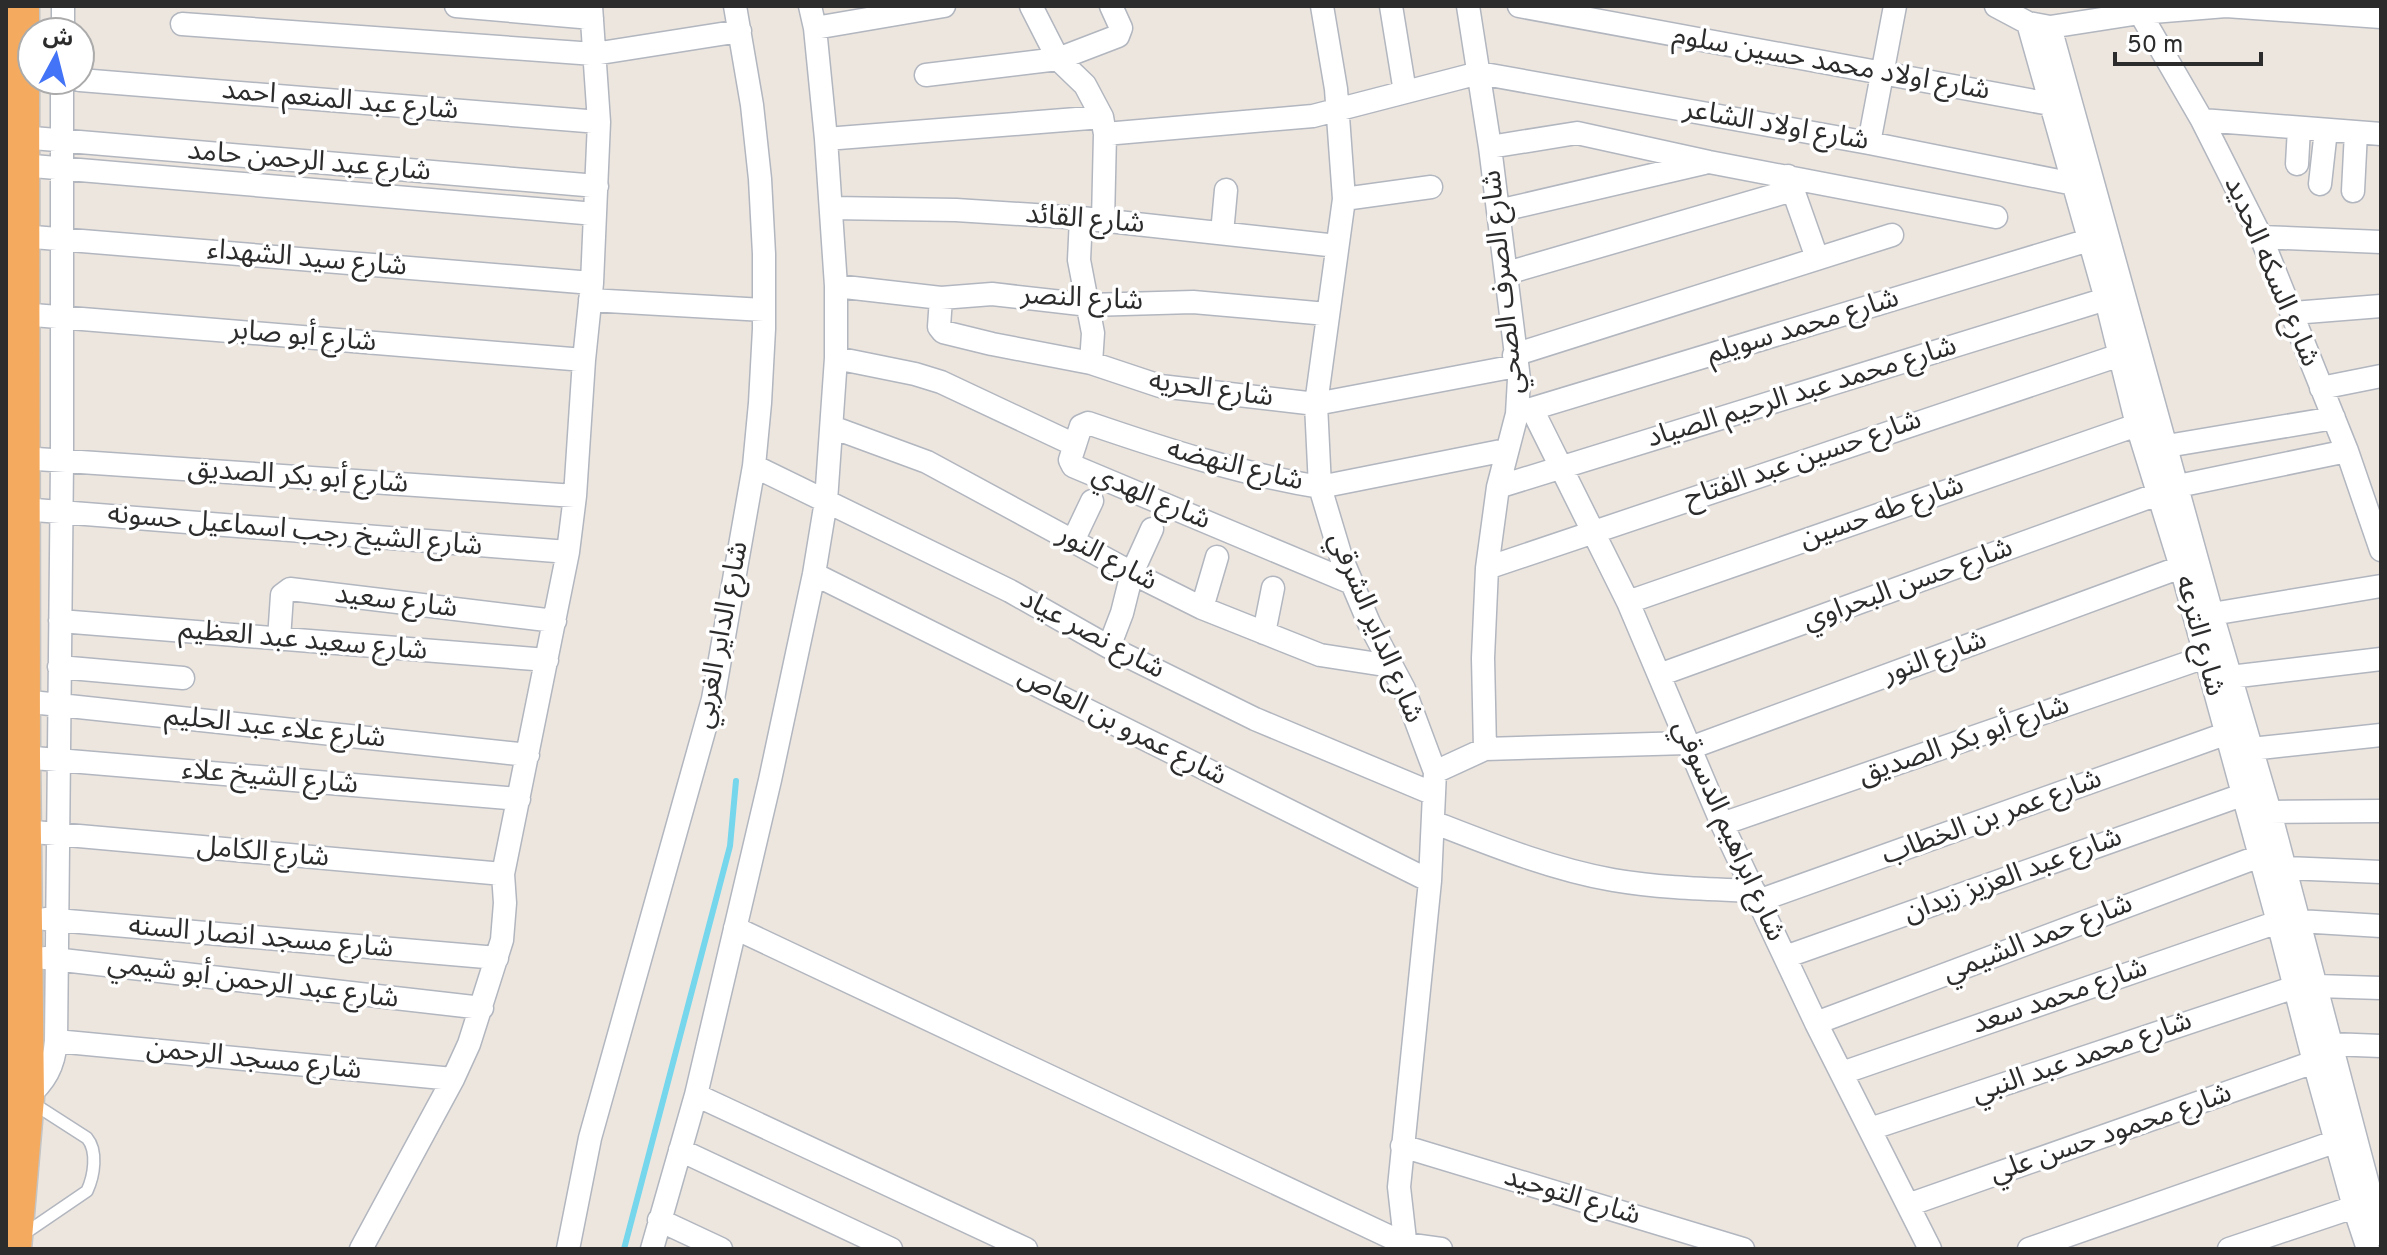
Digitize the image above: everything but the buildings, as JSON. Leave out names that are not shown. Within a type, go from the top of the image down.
[{"type":"highway","points":[[14,1245],[41,958],[41,919],[23,831],[21,151],[25,96]]},
{"type":"street","points":[[361,1249],[453,1079],[469,1044],[497,958],[504,922],[503,874],[568,552],[591,291],[599,122],[594,54],[597,10],[456,6]]},
{"type":"street","name":"شارع الداير الغربي","points":[[568,1249],[590,1138],[713,699],[754,466],[760,403],[764,254],[752,105],[735,6]]},
{"type":"street","points":[[652,1249],[696,1095],[735,928],[814,574],[826,501],[836,358],[836,286],[826,139],[812,17],[940,6]]},
{"type":"street","points":[[1031,6],[1058,59],[1085,85],[1103,125],[1092,220],[1079,260],[1094,342],[1091,363]]},
{"type":"street","points":[[926,75],[1058,59],[1118,36],[1121,28],[1111,6]]},
{"type":"street","name":"شارع الداير الشرقي","points":[[1322,6],[1338,109],[1344,199],[1316,404],[1320,487],[1334,540],[1404,689],[1434,783],[1430,881],[1399,1187],[1405,1247]]},
{"type":"street","points":[[1391,6],[1405,92]]},
{"type":"street","name":"شارع الصرف الصحي","points":[[1468,6],[1507,273],[1515,360],[1525,412],[1506,450],[1487,568],[1483,658],[1485,749]]},
{"type":"street","name":"شارع اولاد محمد حسين سلوم","points":[[1519,6],[2050,104]]},
{"type":"street","points":[[1869,143],[1895,6]]},
{"type":"street","points":[[1996,6],[2028,23],[2050,27],[2138,9],[2226,6],[2381,17]]},
{"type":"street","name":"شارع السكه الحديد","points":[[2138,9],[2202,120],[2261,237],[2347,451],[2381,550]]},
{"type":"street","name":"شارع الترعه","points":[[2028,23],[2106,299],[2137,425],[2168,490],[2212,614],[2270,812],[2285,868],[2288,921]]},
{"type":"street","points":[[182,24],[594,54],[740,31]]},
{"type":"street","name":"شارع الترعه","points":[[2050,27],[2167,446],[2168,490],[2181,567],[2225,734],[2260,856],[2288,921],[2306,986],[2331,1044],[2381,1234]]},
{"type":"street","points":[[826,139],[1313,116],[1479,73]]},
{"type":"street","name":"شارع اولاد الشاعر","points":[[1479,73],[1869,143],[2074,184]]},
{"type":"street","name":"شارع عبد المنعم احمد","points":[[96,81],[599,122]]},
{"type":"street","points":[[41,919],[58,834],[62,96]]},
{"type":"street","points":[[2202,120],[2381,134]]},
{"type":"street","points":[[2297,164],[2299,128]]},
{"type":"street","points":[[2320,184],[2326,130]]},
{"type":"street","points":[[2353,191],[2356,132]]},
{"type":"street","points":[[1490,147],[1577,133],[1790,183],[1996,217]]},
{"type":"street","name":"شارع عبد الرحمن حامد","points":[[21,151],[62,141],[597,186]]},
{"type":"street","points":[[21,151],[62,168],[595,214]]},
{"type":"street","points":[[1498,211],[1709,162]]},
{"type":"street","points":[[1790,183],[1817,258]]},
{"type":"street","points":[[1507,273],[1790,183]]},
{"type":"street","points":[[1344,199],[1431,187]]},
{"type":"street","points":[[1222,233],[1226,190]]},
{"type":"street","name":"شارع القائد","points":[[832,208],[956,210],[1092,220],[1337,246]]},
{"type":"street","name":"شارع الحريه","points":[[941,298],[939,327],[943,332],[1091,363],[1160,386],[1316,404],[1515,360],[1892,235]]},
{"type":"street","name":"شارع سيد الشهداء","points":[[21,236],[764,310]]},
{"type":"street","points":[[2261,237],[2381,242]]},
{"type":"street","name":"شارع محمد سويلم","points":[[1525,412],[2089,240]]},
{"type":"street","name":"شارع النصر","points":[[836,286],[941,298],[992,294],[1089,305],[1193,302],[1327,314]]},
{"type":"street","name":"شارع محمد عبد الرحيم الصياد","points":[[1498,487],[2106,299]]},
{"type":"street","points":[[2293,313],[2381,306]]},
{"type":"street","name":"شارع أبو صابر","points":[[21,314],[584,360]]},
{"type":"street","name":"شارع حسين عبد الفتاح","points":[[1487,568],[2120,355]]},
{"type":"street","name":"شارع الهدي","points":[[836,358],[941,382],[1075,445],[1070,460],[1073,466],[1352,583]]},
{"type":"street","points":[[2321,388],[2381,376]]},
{"type":"street","name":"شارع ابراهيم الدسوقي","points":[[1525,412],[1561,467],[1594,531],[1628,602],[1722,824],[1816,1023],[1930,1249]]},
{"type":"street","points":[[2167,446],[2334,418]]},
{"type":"street","name":"شارع النهضه","points":[[1075,445],[1081,426],[1088,423],[1163,448],[1289,482],[1320,487],[1506,450]]},
{"type":"street","name":"شارع طه حسين","points":[[1628,602],[2137,425]]},
{"type":"street","name":"شارع النور","points":[[832,427],[927,462],[1202,608],[1320,655],[1391,666]]},
{"type":"street","name":"شارع حسن البحراوي","points":[[1659,675],[2168,490],[2347,451]]},
{"type":"street","name":"شارع أبو بكر الصديق","points":[[22,458],[575,496]]},
{"type":"street","name":"شارع نصر عياد","points":[[754,466],[1010,591],[1109,647],[1255,719],[1434,783]]},
{"type":"street","points":[[1073,541],[1092,501]]},
{"type":"street","name":"شارع الشيخ رجب اسماعيل حسونه","points":[[22,509],[568,552]]},
{"type":"street","points":[[1109,647],[1132,573],[1152,529]]},
{"type":"street","points":[[1202,608],[1217,557]]},
{"type":"street","name":"شارع النور","points":[[1485,749],[1689,746],[2181,567]]},
{"type":"street","name":"شارع عمرو بن العاص","points":[[814,574],[1430,881]]},
{"type":"street","points":[[2212,614],[2381,586]]},
{"type":"street","points":[[1264,633],[1273,588]]},
{"type":"street","name":"شارع سعيد","points":[[279,639],[282,595],[290,589],[555,621]]},
{"type":"street","name":"شارع سعيد عبد العظيم","points":[[60,621],[547,660]]},
{"type":"street","name":"شارع أبو بكر الصديق","points":[[1722,824],[2205,657]]},
{"type":"street","points":[[2230,677],[2381,659]]},
{"type":"street","points":[[59,667],[183,678]]},
{"type":"street","name":"شارع علاء عبد الحليم","points":[[22,701],[528,755]]},
{"type":"street","name":"شارع عمر بن الخطاب","points":[[1756,896],[2225,734]]},
{"type":"street","points":[[2251,749],[2381,735]]},
{"type":"street","points":[[1434,783],[1485,749]]},
{"type":"street","name":"شارع الشيخ علاء","points":[[22,757],[519,799]]},
{"type":"street","name":"شارع عبد العزيز زيدان","points":[[1785,957],[2242,795]]},
{"type":"street","points":[[2270,812],[2381,811]]},
{"type":"street","points":[[1433,822],[1544,864],[1613,880],[1756,896]]},
{"type":"street","name":"شارع الكامل","points":[[23,831],[503,874]]},
{"type":"street","name":"شارع حمد الشيمي","points":[[1816,1023],[2260,856]]},
{"type":"street","points":[[2285,868],[2381,872]]},
{"type":"street","name":"شارع مسجد انصار السنه","points":[[41,919],[497,958]]},
{"type":"street","points":[[2288,921],[2381,926]]},
{"type":"street","name":"شارع محمد سعد","points":[[1842,1073],[2288,921]]},
{"type":"street","points":[[735,928],[1405,1247],[1441,1249]]},
{"type":"street","points":[[26,1098],[45,1079],[55,1054],[56,1041],[41,958]]},
{"type":"street","name":"شارع عبد الرحمن أبو شيمي","points":[[41,958],[482,1008]]},
{"type":"street","points":[[2306,986],[2381,988]]},
{"type":"street","name":"شارع الترعه","points":[[2306,986],[2314,1062],[2368,1249]]},
{"type":"street","name":"شارع محمد عبد النبي","points":[[1870,1129],[2306,986]]},
{"type":"street","name":"شارع مسجد الرحمن","points":[[56,1041],[453,1079]]},
{"type":"street","points":[[2331,1044],[2381,1046]]},
{"type":"street","name":"شارع محمود حسن علي","points":[[1908,1205],[2314,1062]]},
{"type":"street","points":[[696,1095],[1026,1249]]},
{"type":"street","points":[[2029,1249],[2337,1141]]},
{"type":"street","name":"شارع التوحيد","points":[[1402,1146],[1743,1249]]},
{"type":"street","points":[[680,1150],[891,1249]]},
{"type":"street","points":[[2229,1249],[2354,1207]]},
{"type":"street","points":[[659,1220],[721,1249]]},
{"type":"lane","points":[[14,1245],[87,1191],[94,1152],[87,1138],[26,1098]]},
{"type":"waterway","points":[[624,1249],[730,846],[736,781]]}]
